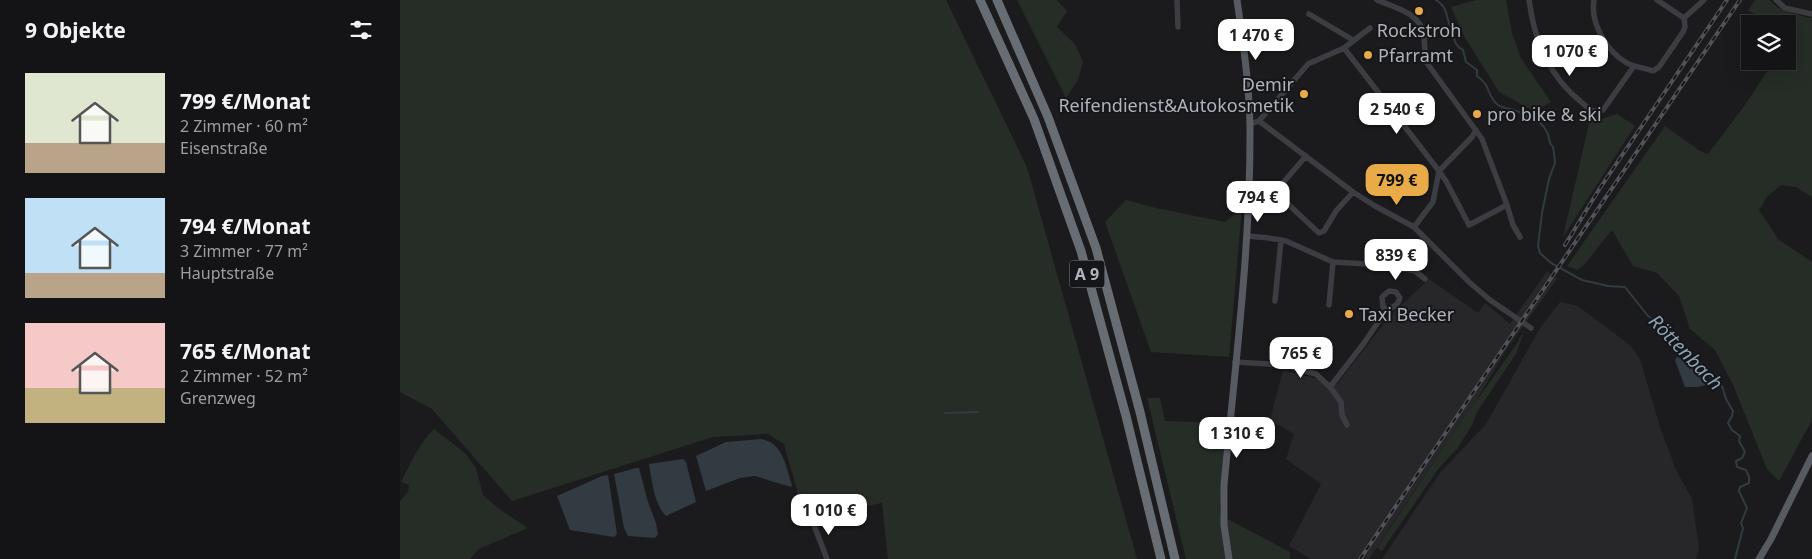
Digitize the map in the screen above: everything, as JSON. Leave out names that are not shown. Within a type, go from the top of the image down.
[{"type":"highway","name":"A 9","points":[[980,0],[1034,119],[1081,251],[1126,416],[1161,559]]},
{"type":"highway","name":"A 9","points":[[997,0],[1048,117],[1096,248],[1140,412],[1175,559]]},
{"type":"main road","points":[[1229,559],[1224,525],[1224,485],[1247,236],[1250,124],[1237,0]]},
{"type":"main road","points":[[1759,559],[1812,456]]},
{"type":"main road","points":[[1753,559],[1781,519]]},
{"type":"street","points":[[1177,0],[1178,27]]},
{"type":"street","points":[[1378,0],[1404,10],[1419,22],[1424,34],[1424,54],[1427,64],[1482,139],[1513,225],[1520,237]]},
{"type":"street","points":[[1529,0],[1539,42],[1553,72],[1571,94],[1592,110],[1603,110],[1634,66]]},
{"type":"street","points":[[1594,0],[1596,23],[1608,46],[1618,57],[1634,66],[1653,71],[1658,67],[1685,27],[1684,18],[1657,0]]},
{"type":"street","points":[[1684,18],[1704,0]]},
{"type":"street","points":[[1776,0],[1786,8],[1812,14]]},
{"type":"street","points":[[1309,14],[1353,40]]},
{"type":"street","points":[[1250,124],[1259,121],[1308,64],[1344,48],[1370,28]]},
{"type":"street","points":[[1344,48],[1446,180],[1469,225],[1507,205]]},
{"type":"street","points":[[1259,121],[1353,192],[1414,227],[1476,288],[1515,319],[1530,328]]},
{"type":"street","points":[[1414,227],[1433,202],[1439,171],[1472,137],[1476,130]]},
{"type":"street","points":[[1306,156],[1275,192],[1319,234],[1324,231],[1336,211],[1353,192]]},
{"type":"street","points":[[1247,236],[1281,240],[1333,262],[1403,268],[1415,271],[1425,279]]},
{"type":"street","points":[[1275,301],[1281,240]]},
{"type":"street","points":[[1329,305],[1333,262]]},
{"type":"street","points":[[1330,387],[1387,309]]},
{"type":"street","points":[[1235,362],[1260,362],[1297,367],[1316,374],[1330,387],[1341,402],[1342,415],[1348,425]]},
{"type":"street","points":[[812,520],[827,559]]},
{"type":"shaded area","points":[[400,0],[946,0],[1027,167],[1137,559],[888,559],[882,503],[805,518],[784,444],[768,434],[713,437],[512,501],[432,409],[400,392]]},
{"type":"shaded area","points":[[1017,0],[1057,0],[1067,11],[1057,27],[1075,44],[1083,62],[1078,80],[1066,98]]},
{"type":"shaded area","points":[[1476,0],[1506,0],[1512,33],[1521,58],[1551,102],[1534,111],[1499,92],[1464,36],[1451,7]]},
{"type":"shaded area","points":[[1755,0],[1769,0],[1779,8],[1812,18],[1812,197],[1796,187],[1781,185],[1767,197],[1759,210],[1778,239],[1812,262],[1812,420],[1779,481],[1767,469],[1734,387],[1715,350],[1690,329],[1679,296],[1657,273],[1633,266],[1612,230],[1584,265],[1577,270],[1567,266],[1665,126],[1700,151],[1708,154],[1745,105],[1768,70],[1796,70],[1796,15],[1756,15],[1748,10]]},
{"type":"shaded area","points":[[1617,114],[1635,126],[1563,237],[1589,123]]},
{"type":"shaded area","points":[[1126,200],[1225,222],[1242,208],[1229,357],[1151,352],[1105,222]]},
{"type":"shaded area","points":[[1547,271],[1557,279],[1506,350],[1472,408],[1369,559],[1311,559],[1289,546],[1321,484],[1286,459],[1294,434],[1270,420],[1283,370],[1337,384],[1390,316],[1429,279],[1478,313],[1485,303],[1510,324]]},
{"type":"shaded area","points":[[1560,302],[1578,306],[1630,345],[1640,359],[1660,427],[1676,470],[1692,499],[1699,548],[1696,559],[1382,559],[1440,473],[1486,424],[1540,328]]},
{"type":"shaded area","points":[[1525,329],[1516,354],[1477,412],[1472,425],[1457,449],[1439,468],[1382,551],[1377,548],[1445,445],[1516,345]]},
{"type":"shaded area","points":[[1677,357],[1697,368],[1705,375],[1710,384],[1698,387],[1685,387],[1675,360]]},
{"type":"shaded area","points":[[1147,398],[1160,398],[1165,421],[1225,423],[1220,515],[1290,552],[1290,559],[1186,559]]},
{"type":"shaded area","points":[[434,429],[465,453],[476,468],[483,495],[498,508],[528,528],[479,549],[470,559],[400,559],[400,501],[408,492],[409,485],[401,482],[420,447]]},
{"type":"shaded area","points":[[761,439],[768,441],[779,450],[785,463],[791,487],[755,476],[740,478],[706,491],[696,456],[726,442]]},
{"type":"shaded area","points":[[683,459],[686,462],[696,502],[666,516],[656,499],[649,464]]},
{"type":"shaded area","points":[[639,468],[656,523],[658,534],[655,538],[628,536],[624,528],[614,474]]},
{"type":"shaded area","points":[[608,475],[617,534],[614,537],[570,530],[557,496]]},
{"type":"waterway","name":"Röttenbach","points":[[1436,0],[1444,8],[1455,42],[1463,50],[1466,62],[1477,70],[1477,76],[1486,85],[1494,101],[1502,107],[1522,113],[1529,120],[1539,122],[1548,134],[1553,147],[1555,163],[1549,179],[1542,213],[1538,246],[1540,253],[1551,263],[1582,280],[1608,286],[1625,287],[1648,316],[1658,322],[1672,337],[1679,349],[1698,362],[1713,380],[1722,386],[1726,399],[1733,411],[1728,423],[1732,430],[1740,436],[1739,441],[1745,452],[1742,458],[1736,461],[1737,467],[1746,470],[1749,477],[1749,483],[1740,487],[1739,491],[1747,508],[1741,523],[1743,528],[1735,559]]},
{"type":"waterway","points":[[945,413],[977,412]]},
{"type":"railway","points":[[1565,245],[1600,188],[1727,0]]},
{"type":"railway","points":[[1360,559],[1740,0]]},
{"type":"place","name":"Rockstroh","points":[[1419,11]]},
{"type":"place","name":"Pfarramt","points":[[1368,55]]},
{"type":"place","name":"Demir Reifendienst&Autokosmetik","points":[[1304,94]]},
{"type":"place","name":"pro bike & ski","points":[[1477,114]]},
{"type":"place","name":"Taxi Becker","points":[[1349,314]]}]
